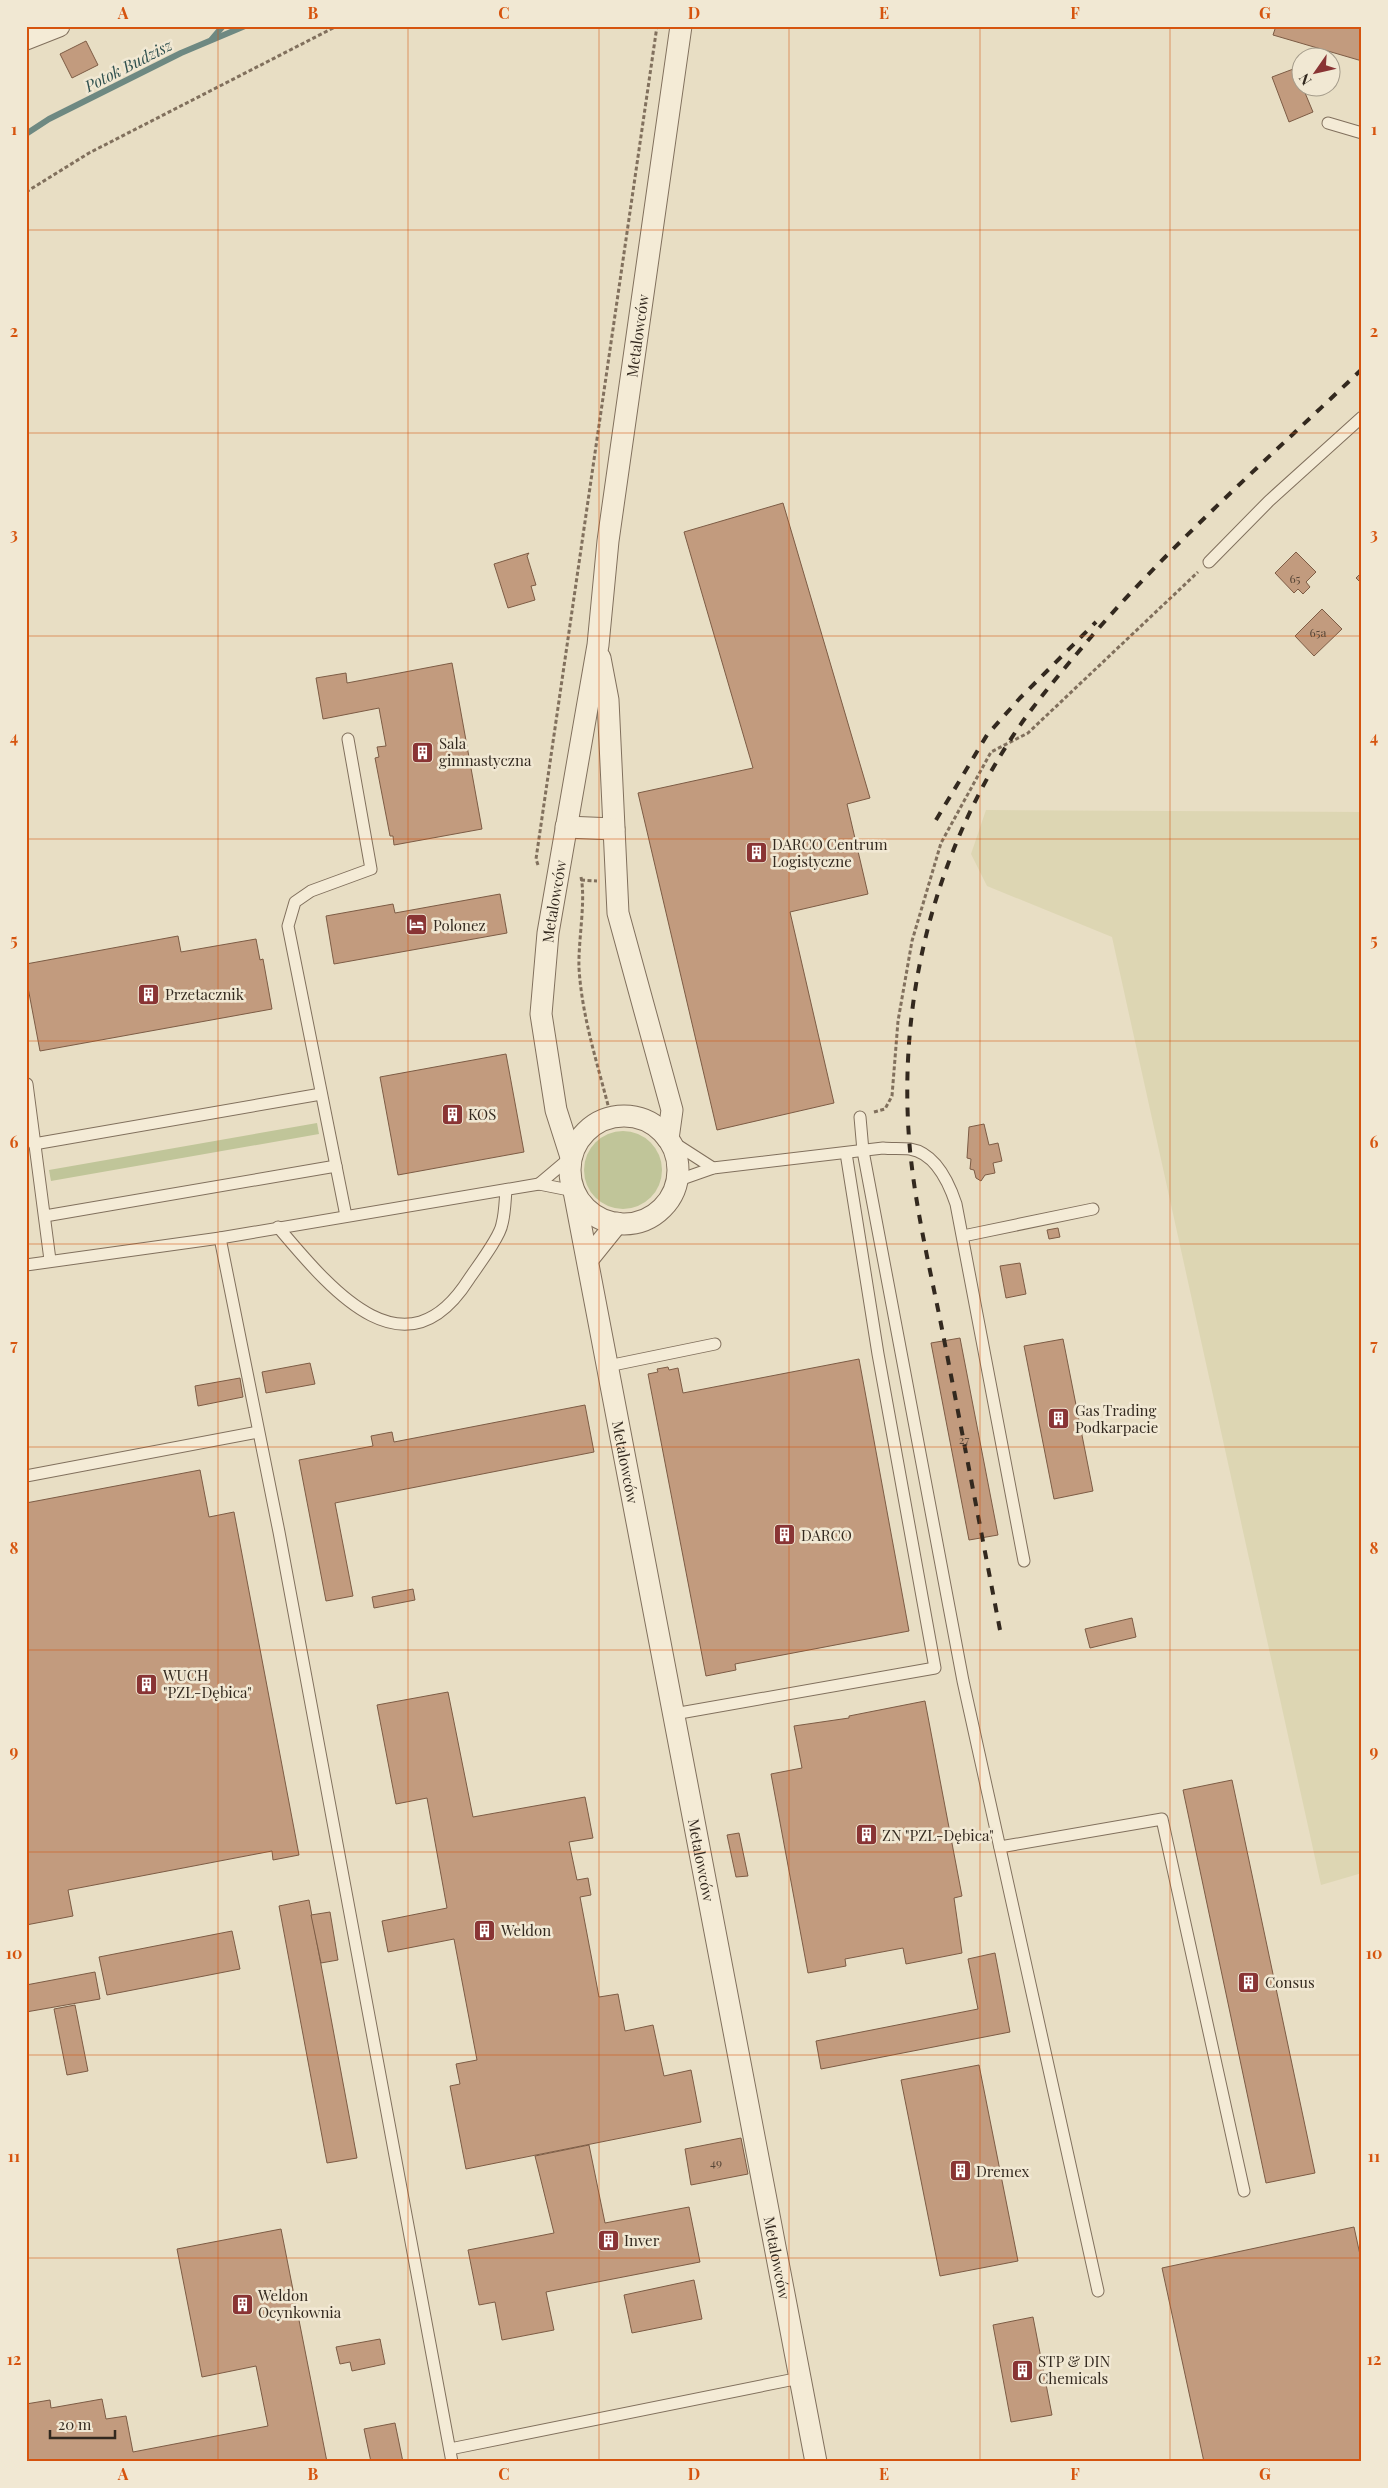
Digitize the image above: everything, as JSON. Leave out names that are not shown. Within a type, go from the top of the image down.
[{"type":"street","points":[[26,39],[59,26]]},
{"type":"street","name":"Metalowców","points":[[680,26],[608,541],[598,645],[548,933],[541,1014],[556,1110],[571,1157],[570,1175],[588,1259],[816,2462]]},
{"type":"street","name":"Metalowców","points":[[598,645],[608,700],[618,913],[672,1110],[668,1139],[674,1149],[678,1171],[669,1200],[654,1214],[636,1222],[617,1224]]},
{"type":"street","points":[[566,827],[614,829]]},
{"type":"street","points":[[571,1157],[578,1141],[591,1126],[612,1117],[623,1115],[643,1120],[660,1130],[668,1139]]},
{"type":"street","points":[[574,1191],[584,1206],[598,1217],[617,1224],[588,1259]]},
{"type":"lane","points":[[1328,123],[1362,133]]},
{"type":"lane","points":[[1208,562],[1269,501],[1362,417]]},
{"type":"lane","points":[[346,1216],[288,926],[295,902],[311,891],[371,869],[348,738]]},
{"type":"lane","points":[[27,1084],[50,1260]]},
{"type":"lane","points":[[34,1144],[321,1094]]},
{"type":"lane","points":[[860,1117],[862,1151],[963,1682],[1098,2291]]},
{"type":"lane","points":[[668,1139],[713,1168]]},
{"type":"lane","points":[[676,1181],[713,1168],[846,1152],[910,1149],[922,1153],[946,1181],[956,1204],[1024,1561]]},
{"type":"lane","points":[[674,1714],[935,1668],[878,1354],[846,1152]]},
{"type":"lane","points":[[539,1184],[571,1157]]},
{"type":"lane","points":[[45,1216],[336,1166]]},
{"type":"lane","points":[[26,1176],[38,1175]]},
{"type":"lane","points":[[26,1265],[50,1260],[220,1238],[539,1184],[574,1191]]},
{"type":"lane","points":[[278,1228],[305,1259],[346,1298],[363,1311],[376,1319],[394,1325],[420,1323],[432,1319],[443,1312],[460,1293],[502,1226],[506,1190]]},
{"type":"lane","points":[[963,1236],[1093,1208]]},
{"type":"lane","points":[[220,1238],[279,1532],[452,2462]]},
{"type":"lane","points":[[608,1366],[715,1344]]},
{"type":"lane","points":[[26,1476],[258,1432]]},
{"type":"lane","points":[[1000,1847],[1162,1819],[1244,2191]]},
{"type":"lane","points":[[450,2449],[800,2378]]},
{"type":"path","points":[[26,192],[89,153],[337,26]]},
{"type":"path","points":[[540,868],[536,858],[657,26]]},
{"type":"path","points":[[860,1117],[885,1109],[892,1096],[898,1020],[912,941],[941,843],[991,752],[1028,733],[1208,562]]},
{"type":"path","points":[[580,873],[582,880],[579,968],[582,1000],[587,1029],[612,1117]]},
{"type":"path","points":[[572,879],[602,882]]},
{"type":"shaded area","points":[[986,810],[1362,812],[1362,1873],[1321,1885],[1112,937],[987,886],[971,854]]},
{"type":"green space","points":[[317,1123],[319,1134],[51,1181],[49,1170]]},
{"type":"green space","points":[[623,1131],[638,1134],[651,1142],[659,1155],[662,1170],[659,1185],[651,1198],[638,1206],[623,1209],[608,1206],[595,1198],[587,1185],[584,1170],[587,1155],[595,1142],[608,1134]]},
{"type":"building","points":[[1276,26],[1362,26],[1362,61],[1340,55],[1340,48],[1318,48],[1273,35]]},
{"type":"building","points":[[86,41],[98,65],[72,78],[60,54]]},
{"type":"building","points":[[1290,70],[1290,98],[1307,98],[1313,112],[1289,122],[1272,77]]},
{"type":"building","name":"DARCO Centrum Logistyczne","points":[[783,503],[870,798],[847,804],[868,894],[790,912],[834,1103],[717,1130],[638,793],[753,768],[684,532]]},
{"type":"building","points":[[1296,552],[1316,572],[1306,582],[1310,587],[1303,594],[1298,589],[1294,593],[1275,573]]},
{"type":"building","points":[[529,553],[527,556],[536,585],[531,586],[535,600],[508,608],[494,564]]},
{"type":"building","points":[[1362,572],[1362,584],[1356,578]]},
{"type":"building","points":[[1322,609],[1342,629],[1314,656],[1295,636]]},
{"type":"building","name":"Sala gimnastyczna","points":[[452,663],[482,829],[394,845],[393,836],[390,836],[375,758],[379,757],[377,747],[386,746],[379,708],[323,719],[316,678],[346,673],[347,683]]},
{"type":"building","name":"Polonez","points":[[500,894],[507,933],[334,964],[326,916],[393,904],[395,913]]},
{"type":"building","name":"Przetacznik","points":[[178,936],[181,952],[256,939],[260,960],[263,959],[272,1009],[40,1051],[26,977],[26,964]]},
{"type":"building","name":"KOS","points":[[506,1054],[524,1152],[398,1175],[380,1077]]},
{"type":"building","points":[[984,1124],[989,1145],[998,1143],[1002,1161],[993,1163],[995,1173],[985,1175],[981,1181],[976,1178],[974,1170],[970,1169],[971,1159],[967,1158],[969,1127]]},
{"type":"building","points":[[1058,1228],[1060,1237],[1049,1239],[1047,1230]]},
{"type":"building","points":[[1020,1263],[1026,1294],[1006,1298],[1000,1266]]},
{"type":"building","points":[[960,1338],[998,1535],[969,1540],[931,1343]]},
{"type":"building","name":"Gas Trading Podkarpacie","points":[[1063,1339],[1093,1491],[1054,1499],[1024,1346]]},
{"type":"building","name":"DARCO","points":[[859,1359],[909,1631],[735,1664],[736,1670],[706,1676],[648,1374],[658,1372],[657,1369],[668,1367],[669,1370],[678,1368],[683,1393]]},
{"type":"building","points":[[310,1363],[315,1384],[266,1393],[262,1372]]},
{"type":"building","points":[[240,1378],[243,1397],[198,1406],[195,1386]]},
{"type":"building","points":[[585,1405],[594,1452],[335,1503],[353,1596],[326,1601],[299,1460],[373,1446],[371,1436],[392,1432],[394,1442]]},
{"type":"building","name":"WUCH \"PZL-Dębica\"","points":[[200,1470],[209,1517],[234,1512],[299,1855],[273,1860],[272,1851],[68,1890],[73,1916],[26,1925],[26,1503]]},
{"type":"building","points":[[413,1589],[415,1600],[374,1608],[372,1597]]},
{"type":"building","points":[[1132,1618],[1136,1637],[1090,1648],[1085,1629]]},
{"type":"building","name":"Weldon","points":[[448,1692],[473,1817],[585,1797],[593,1838],[569,1842],[577,1880],[588,1878],[591,1895],[580,1897],[599,1997],[618,1994],[625,2031],[653,2025],[664,2076],[691,2070],[701,2122],[466,2169],[450,2086],[460,2084],[456,2064],[477,2060],[454,1939],[388,1952],[382,1921],[447,1908],[427,1798],[396,1804],[377,1705]]},
{"type":"building","name":"ZN \"PZL-Dębica\"","points":[[925,1701],[962,1896],[954,1898],[962,1953],[906,1964],[903,1948],[845,1959],[846,1966],[808,1973],[771,1774],[802,1768],[794,1726],[849,1718],[849,1716]]},
{"type":"building","name":"Consus","points":[[1232,1780],[1315,2173],[1266,2183],[1183,1790]]},
{"type":"building","points":[[739,1833],[748,1876],[736,1877],[727,1835]]},
{"type":"building","points":[[309,1900],[357,2158],[327,2163],[279,1906]]},
{"type":"building","points":[[330,1912],[338,1960],[321,1963],[311,1915]]},
{"type":"building","points":[[232,1931],[240,1969],[107,1995],[99,1957]]},
{"type":"building","points":[[995,1953],[1010,2032],[821,2069],[816,2041],[978,2009],[968,1959]]},
{"type":"building","points":[[95,1972],[100,1999],[26,2012],[26,1985]]},
{"type":"building","points":[[75,2005],[88,2071],[67,2075],[54,2009]]},
{"type":"building","name":"Dremex","points":[[979,2065],[1018,2261],[940,2276],[901,2080]]},
{"type":"building","points":[[741,2138],[748,2174],[691,2185],[685,2149]]},
{"type":"building","name":"Inver","points":[[589,2145],[605,2223],[689,2207],[700,2262],[546,2292],[554,2330],[502,2340],[495,2302],[479,2305],[468,2250],[554,2233],[535,2156]]},
{"type":"building","points":[[1354,2227],[1362,2264],[1362,2462],[1204,2462],[1162,2268]]},
{"type":"building","name":"Weldon Ocynkownia","points":[[281,2229],[327,2462],[26,2462],[26,2404],[50,2400],[51,2408],[102,2399],[106,2419],[126,2416],[133,2452],[268,2426],[256,2366],[202,2377],[177,2249]]},
{"type":"building","points":[[694,2280],[702,2319],[632,2333],[624,2295]]},
{"type":"building","name":"STP & DIN Chemicals","points":[[1033,2317],[1052,2415],[1011,2422],[993,2325]]},
{"type":"building","points":[[380,2339],[385,2364],[352,2371],[350,2362],[340,2364],[336,2347]]},
{"type":"building","points":[[395,2423],[403,2462],[371,2462],[364,2429]]},
{"type":"waterway","points":[[212,39],[223,26]]},
{"type":"waterway","name":"Potok Budzisz","points":[[26,134],[49,119],[181,53],[245,26]]},
{"type":"railway","points":[[1000,1630],[920,1219],[910,1150],[907,1093],[910,1037],[917,981],[929,925],[945,871],[967,819],[993,769],[1039,699],[1091,637],[1155,567],[1362,369]]},
{"type":"railway","points":[[936,820],[987,735],[1020,698],[1096,622]]},
{"type":"place","name":"Sala gimnastyczna","points":[[423,752]]},
{"type":"place","name":"DARCO Centrum Logistyczne","points":[[756,853]]},
{"type":"place","name":"Polonez","points":[[417,925]]},
{"type":"place","name":"Przetacznik","points":[[149,994]]},
{"type":"place","name":"KOS","points":[[452,1114]]},
{"type":"place","name":"Gas Trading Podkarpacie","points":[[1059,1419]]},
{"type":"place","name":"DARCO","points":[[785,1535]]},
{"type":"place","name":"WUCH \"PZL-Dębica\"","points":[[147,1684]]},
{"type":"place","name":"ZN \"PZL-Dębica\"","points":[[866,1835]]},
{"type":"place","name":"Weldon","points":[[485,1930]]},
{"type":"place","name":"Consus","points":[[1249,1982]]},
{"type":"place","name":"Dremex","points":[[960,2171]]},
{"type":"place","name":"Inver","points":[[608,2240]]},
{"type":"place","name":"Weldon Ocynkownia","points":[[242,2304]]},
{"type":"place","name":"STP & DIN Chemicals","points":[[1022,2370]]}]
